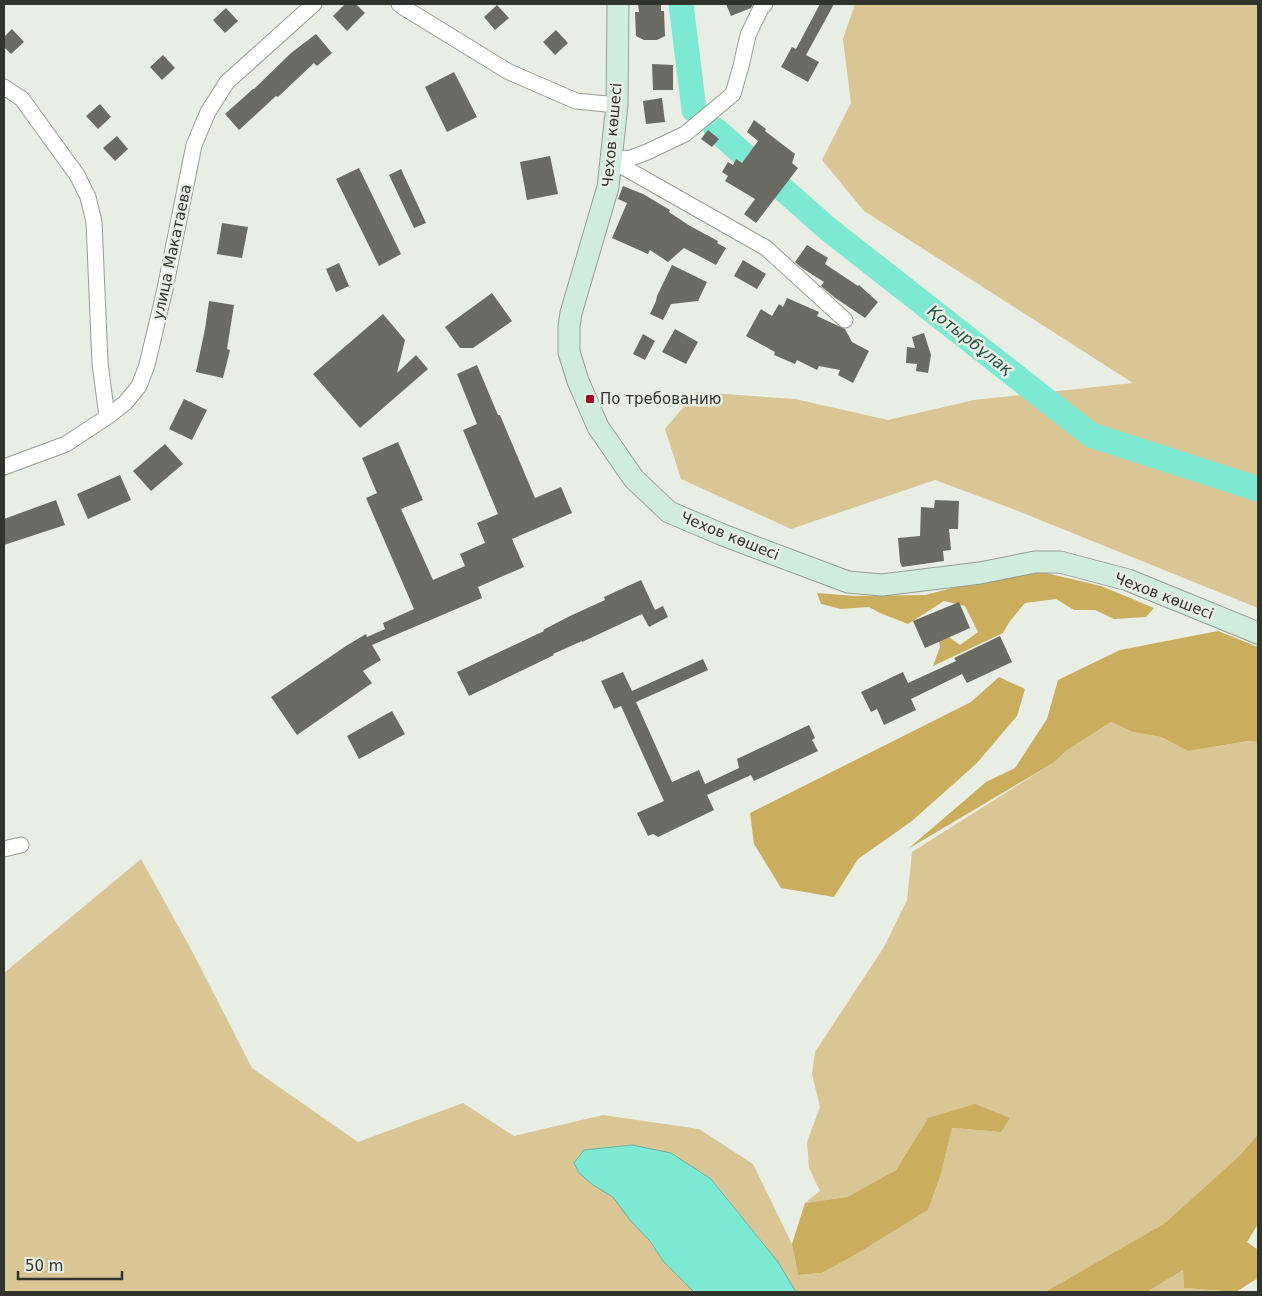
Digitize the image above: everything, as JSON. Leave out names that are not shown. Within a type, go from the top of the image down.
[{"type":"main road","name":"Чехов көшесі","points":[[618,4],[617,105],[608,187],[568,327],[570,352],[578,381],[598,427],[634,479],[669,512],[723,535],[848,582],[882,585],[980,573],[1035,562],[1060,562],[1128,580],[1258,634]]},
{"type":"street","name":"улица Макатаева","points":[[4,467],[66,444],[125,403],[139,386],[148,365],[194,145],[208,112],[227,82],[314,4]]},
{"type":"street","points":[[399,4],[509,72],[576,101],[617,105]]},
{"type":"street","points":[[611,160],[631,158],[685,134],[733,94],[748,35],[761,8],[765,4]]},
{"type":"street","points":[[4,87],[22,98],[78,175],[88,197],[94,222],[100,363],[107,417]]},
{"type":"street","points":[[611,160],[766,248],[845,320]]},
{"type":"street","points":[[4,849],[21,845]]},
{"type":"shaded area","points":[[855,4],[1258,4],[1258,608],[1013,509],[935,480],[791,529],[681,479],[665,429],[696,392],[795,399],[888,420],[974,400],[1133,383],[864,211],[822,160],[851,103],[843,39]]},
{"type":"shaded area","points":[[1042,572],[1101,586],[1154,608],[1146,617],[1114,619],[1095,610],[1074,610],[1056,599],[1025,603],[1003,633],[933,666],[940,647],[937,633],[942,632],[960,645],[978,632],[965,606],[944,601],[908,624],[869,607],[841,609],[821,604],[817,593],[855,596],[925,595],[992,578]]},
{"type":"shaded area","points":[[1218,631],[1258,647],[1258,742],[1249,741],[1188,751],[1161,737],[1133,732],[1111,722],[1066,751],[1053,763],[908,849],[986,782],[1015,768],[1047,719],[1058,680],[1120,650]]},
{"type":"shaded area","points":[[999,677],[1025,689],[1017,716],[976,764],[912,821],[858,859],[834,897],[781,888],[754,844],[750,813],[971,702]]},
{"type":"shaded area","points":[[1111,722],[1133,732],[1161,737],[1188,751],[1250,741],[1258,742],[1258,1134],[1240,1155],[1165,1223],[1045,1292],[796,1292],[778,1262],[711,1178],[579,1173],[593,1185],[613,1197],[630,1220],[650,1241],[663,1261],[694,1292],[4,1292],[4,973],[141,859],[192,951],[252,1068],[358,1142],[463,1103],[514,1136],[603,1115],[699,1129],[753,1164],[792,1244],[798,1275],[822,1273],[928,1210],[941,1174],[952,1128],[1001,1132],[928,1118],[896,1170],[847,1197],[805,1203],[820,1191],[809,1168],[807,1142],[820,1107],[812,1074],[815,1052],[884,947],[907,900],[912,852],[1053,763],[1066,751]]},
{"type":"shaded area","points":[[975,1104],[1010,1118],[1001,1132],[952,1128],[941,1174],[928,1210],[822,1273],[798,1275],[792,1244],[805,1203],[847,1197],[896,1170],[928,1118]]},
{"type":"shaded area","points":[[1258,1134],[1258,1224],[1247,1242],[1258,1250],[1258,1278],[1236,1292],[1184,1288],[1183,1270],[1147,1292],[1045,1292],[1165,1223],[1240,1155]]},
{"type":"shaded area","points":[[632,1145],[671,1153],[711,1179],[778,1262],[796,1292],[694,1292],[663,1261],[650,1241],[630,1220],[613,1197],[593,1185],[579,1173],[574,1163],[584,1150]]},
{"type":"shaded area","points":[[1183,1270],[1184,1288],[1233,1292],[1147,1292]]},
{"type":"building","points":[[345,4],[356,4],[365,13],[347,31],[333,16]]},
{"type":"building","points":[[638,4],[661,4],[661,11],[664,11],[665,36],[657,40],[644,40],[636,36],[635,12],[639,12]]},
{"type":"building","points":[[726,4],[753,4],[751,8],[731,16]]},
{"type":"building","points":[[820,4],[834,4],[806,55],[819,62],[808,82],[781,67],[792,47],[796,49]]},
{"type":"building","points":[[497,5],[509,18],[495,30],[484,17]]},
{"type":"building","points":[[226,8],[238,21],[225,33],[213,20]]},
{"type":"building","points":[[12,29],[24,42],[11,54],[4,47],[4,37]]},
{"type":"building","points":[[556,30],[568,43],[555,55],[543,42]]},
{"type":"building","points":[[316,34],[332,53],[317,66],[314,63],[239,130],[225,114],[291,53]]},
{"type":"building","points":[[163,55],[175,68],[162,80],[150,67]]},
{"type":"building","points":[[652,64],[673,65],[673,90],[653,90]]},
{"type":"building","points":[[454,72],[477,117],[447,132],[425,87]]},
{"type":"building","points":[[662,98],[665,122],[646,124],[643,101]]},
{"type":"building","points":[[100,104],[111,117],[98,129],[86,116]]},
{"type":"building","points":[[754,120],[795,154],[792,163],[798,168],[756,223],[744,214],[755,199],[725,181],[728,176],[722,172],[728,162],[733,165],[736,159],[742,163],[758,141],[747,132]]},
{"type":"building","points":[[708,130],[719,139],[712,147],[701,139]]},
{"type":"building","points":[[117,136],[128,149],[115,161],[103,148]]},
{"type":"building","points":[[550,156],[558,194],[527,200],[520,162]]},
{"type":"building","points":[[359,168],[401,254],[379,266],[336,179]]},
{"type":"building","points":[[401,169],[426,223],[414,228],[389,175]]},
{"type":"building","points":[[623,186],[643,194],[670,210],[669,212],[690,226],[718,241],[717,243],[726,248],[716,265],[684,248],[668,262],[650,250],[648,254],[612,238],[627,203],[618,199]]},
{"type":"building","points":[[222,223],[248,227],[242,258],[217,254]]},
{"type":"building","points":[[807,245],[828,258],[825,264],[859,285],[878,302],[865,318],[834,297],[821,286],[824,282],[795,262]]},
{"type":"building","points":[[743,260],[766,274],[757,289],[734,276]]},
{"type":"building","points":[[339,263],[349,286],[336,292],[326,269]]},
{"type":"building","points":[[672,265],[707,282],[698,301],[671,304],[663,320],[650,314]]},
{"type":"building","points":[[492,293],[512,321],[473,348],[460,348],[445,327]]},
{"type":"building","points":[[787,298],[819,312],[817,316],[845,329],[852,342],[869,351],[853,383],[838,375],[840,370],[819,366],[817,370],[797,360],[795,364],[774,355],[775,352],[746,336],[761,309],[772,316],[779,304],[783,307]]},
{"type":"building","points":[[209,301],[234,305],[227,349],[230,350],[223,378],[196,372]]},
{"type":"building","points":[[383,314],[405,340],[397,373],[416,355],[428,369],[360,428],[313,374]]},
{"type":"building","points":[[675,329],[698,342],[686,364],[662,352]]},
{"type":"building","points":[[924,333],[931,355],[928,373],[916,371],[917,364],[906,363],[907,347],[915,348],[912,337]]},
{"type":"building","points":[[643,334],[655,341],[645,360],[633,354]]},
{"type":"building","points":[[477,365],[535,498],[561,487],[572,513],[512,539],[524,567],[478,587],[482,598],[372,645],[381,660],[363,671],[372,683],[297,735],[271,697],[366,634],[367,637],[385,629],[383,623],[414,609],[366,498],[377,493],[362,458],[398,442],[423,500],[401,509],[433,580],[465,566],[460,554],[485,543],[477,523],[498,514],[463,430],[477,424],[457,374]]},
{"type":"building","points":[[184,399],[207,410],[192,440],[169,429]]},
{"type":"building","points":[[165,444],[183,464],[151,491],[133,471]]},
{"type":"building","points":[[120,475],[131,500],[88,519],[77,494]]},
{"type":"building","points":[[56,500],[65,525],[4,545],[4,519]]},
{"type":"building","points":[[935,500],[959,501],[958,529],[949,529],[951,550],[943,551],[944,561],[902,567],[898,538],[920,536],[921,507],[934,508]]},
{"type":"building","points":[[641,580],[655,610],[663,606],[668,617],[649,627],[642,614],[553,654],[469,696],[457,672],[544,631],[570,616],[605,600],[604,597]]},
{"type":"building","points":[[959,602],[970,628],[925,648],[913,621]]},
{"type":"building","points":[[1000,636],[1012,662],[967,683],[962,674],[911,699],[916,710],[884,725],[877,709],[871,712],[861,692],[903,672],[908,683],[956,661],[954,658]]},
{"type":"building","points":[[703,659],[708,670],[636,702],[672,782],[699,770],[705,784],[739,768],[737,759],[809,725],[815,738],[812,740],[818,751],[754,781],[751,775],[707,795],[714,810],[658,837],[653,834],[648,836],[637,813],[664,801],[621,706],[614,709],[601,681],[623,672],[632,691]]},
{"type":"building","points":[[392,711],[405,734],[359,759],[347,736]]},
{"type":"waterway","name":"Қотырбұлақ","points":[[681,4],[694,110]]},
{"type":"waterway","name":"Қотырбұлақ","points":[[716,130],[828,229],[1091,435],[1258,489]]},
{"type":"place","name":"По требованию","points":[[590,399]]}]
